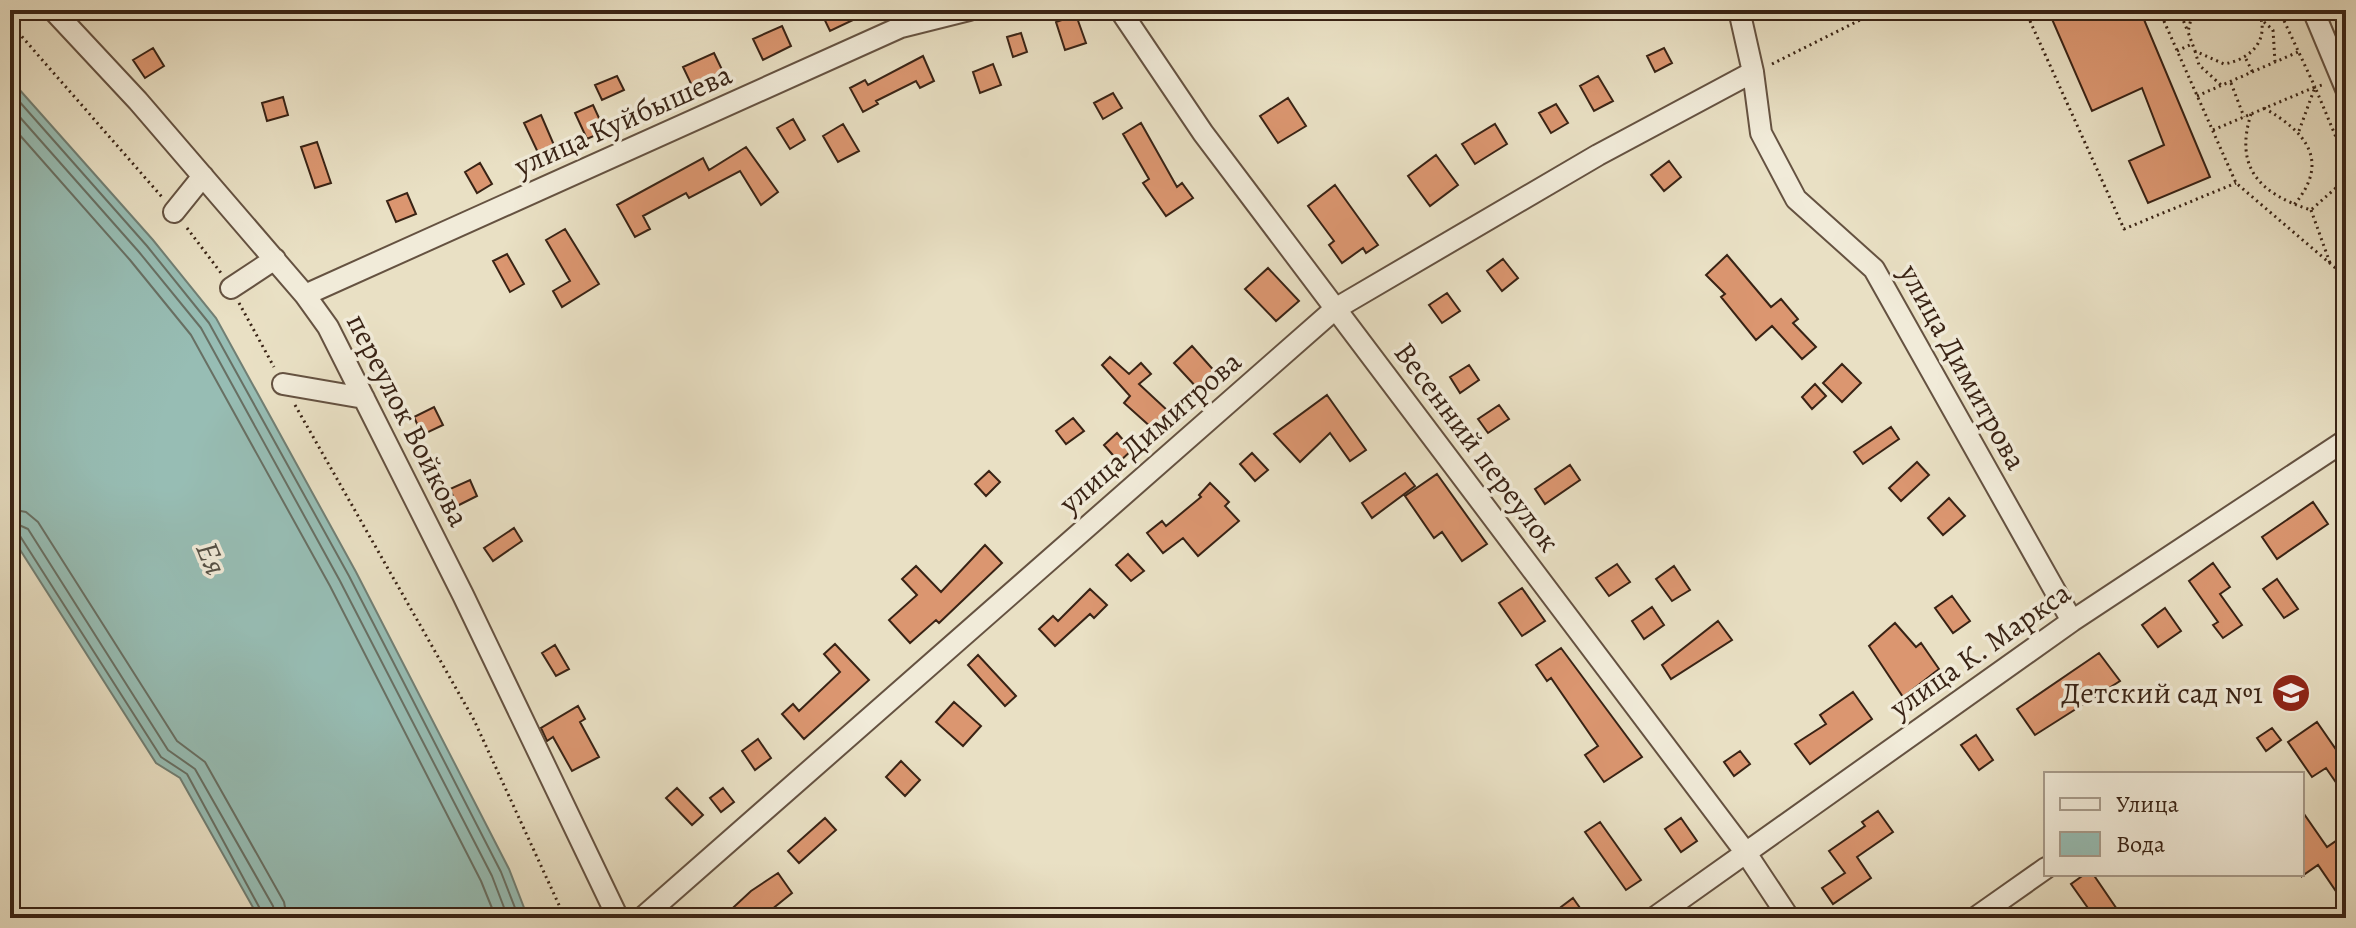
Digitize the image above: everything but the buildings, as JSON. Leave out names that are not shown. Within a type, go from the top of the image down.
[{"type":"street","name":"переулок Войкова","points":[[53,10],[203,176],[305,295],[328,327],[610,916]]},
{"type":"street","name":"улица Куйбышева","points":[[305,295],[901,27],[969,10]]},
{"type":"street","name":"Весенний переулок","points":[[1120,10],[1203,133],[1746,853],[1789,918]]},
{"type":"street","name":"улица Димитрова","points":[[1739,10],[1753,72],[1761,133],[1796,199],[1874,269],[2072,621]]},
{"type":"street","points":[[2313,10],[2344,84]]},
{"type":"street","name":"улица Димитрова","points":[[642,918],[1335,309],[1598,155],[1753,72]]},
{"type":"street","points":[[174,212],[203,176]]},
{"type":"street","points":[[231,288],[275,259]]},
{"type":"street","points":[[283,384],[364,398]]},
{"type":"street","name":"улица К. Маркса","points":[[1654,918],[2072,621],[2346,440]]},
{"type":"street","points":[[1975,918],[2044,869]]},
{"type":"path","points":[[1753,72],[1800,52],[1880,10]]},
{"type":"path","points":[[2025,10],[2124,229],[2236,183]]},
{"type":"path","points":[[2159,10],[2236,183],[2346,277]]},
{"type":"path","points":[[2179,10],[2199,65],[2222,86]]},
{"type":"path","points":[[2188,32],[2193,10]]},
{"type":"path","points":[[2195,51],[2224,64],[2246,58],[2257,48],[2262,21],[2260,12],[2270,10]]},
{"type":"path","points":[[2279,10],[2346,161]]},
{"type":"path","points":[[2343,10],[2346,17]]},
{"type":"path","points":[[2262,21],[2273,30],[2275,62]]},
{"type":"path","points":[[10,23],[174,212],[231,288],[474,720],[565,918]]},
{"type":"path","points":[[2177,51],[2192,44]]},
{"type":"path","points":[[2197,96],[2298,52]]},
{"type":"path","points":[[2246,58],[2253,73]]},
{"type":"path","points":[[2231,82],[2244,117]]},
{"type":"path","points":[[2213,130],[2315,87],[2344,84]]},
{"type":"path","points":[[2299,131],[2315,87]]},
{"type":"path","points":[[2264,108],[2299,131],[2309,145],[2311,177],[2294,205]]},
{"type":"path","points":[[2251,114],[2245,148],[2248,167],[2260,183],[2294,205],[2311,210]]},
{"type":"path","points":[[2311,210],[2338,186],[2346,167]]},
{"type":"path","points":[[2311,210],[2331,265]]},
{"type":"water","name":"Ея","points":[[10,79],[153,240],[216,318],[356,572],[509,869],[528,918],[259,918],[180,778],[156,763],[10,534]]},
{"type":"place","name":"Детский сад №1","points":[[2291,693]]}]
